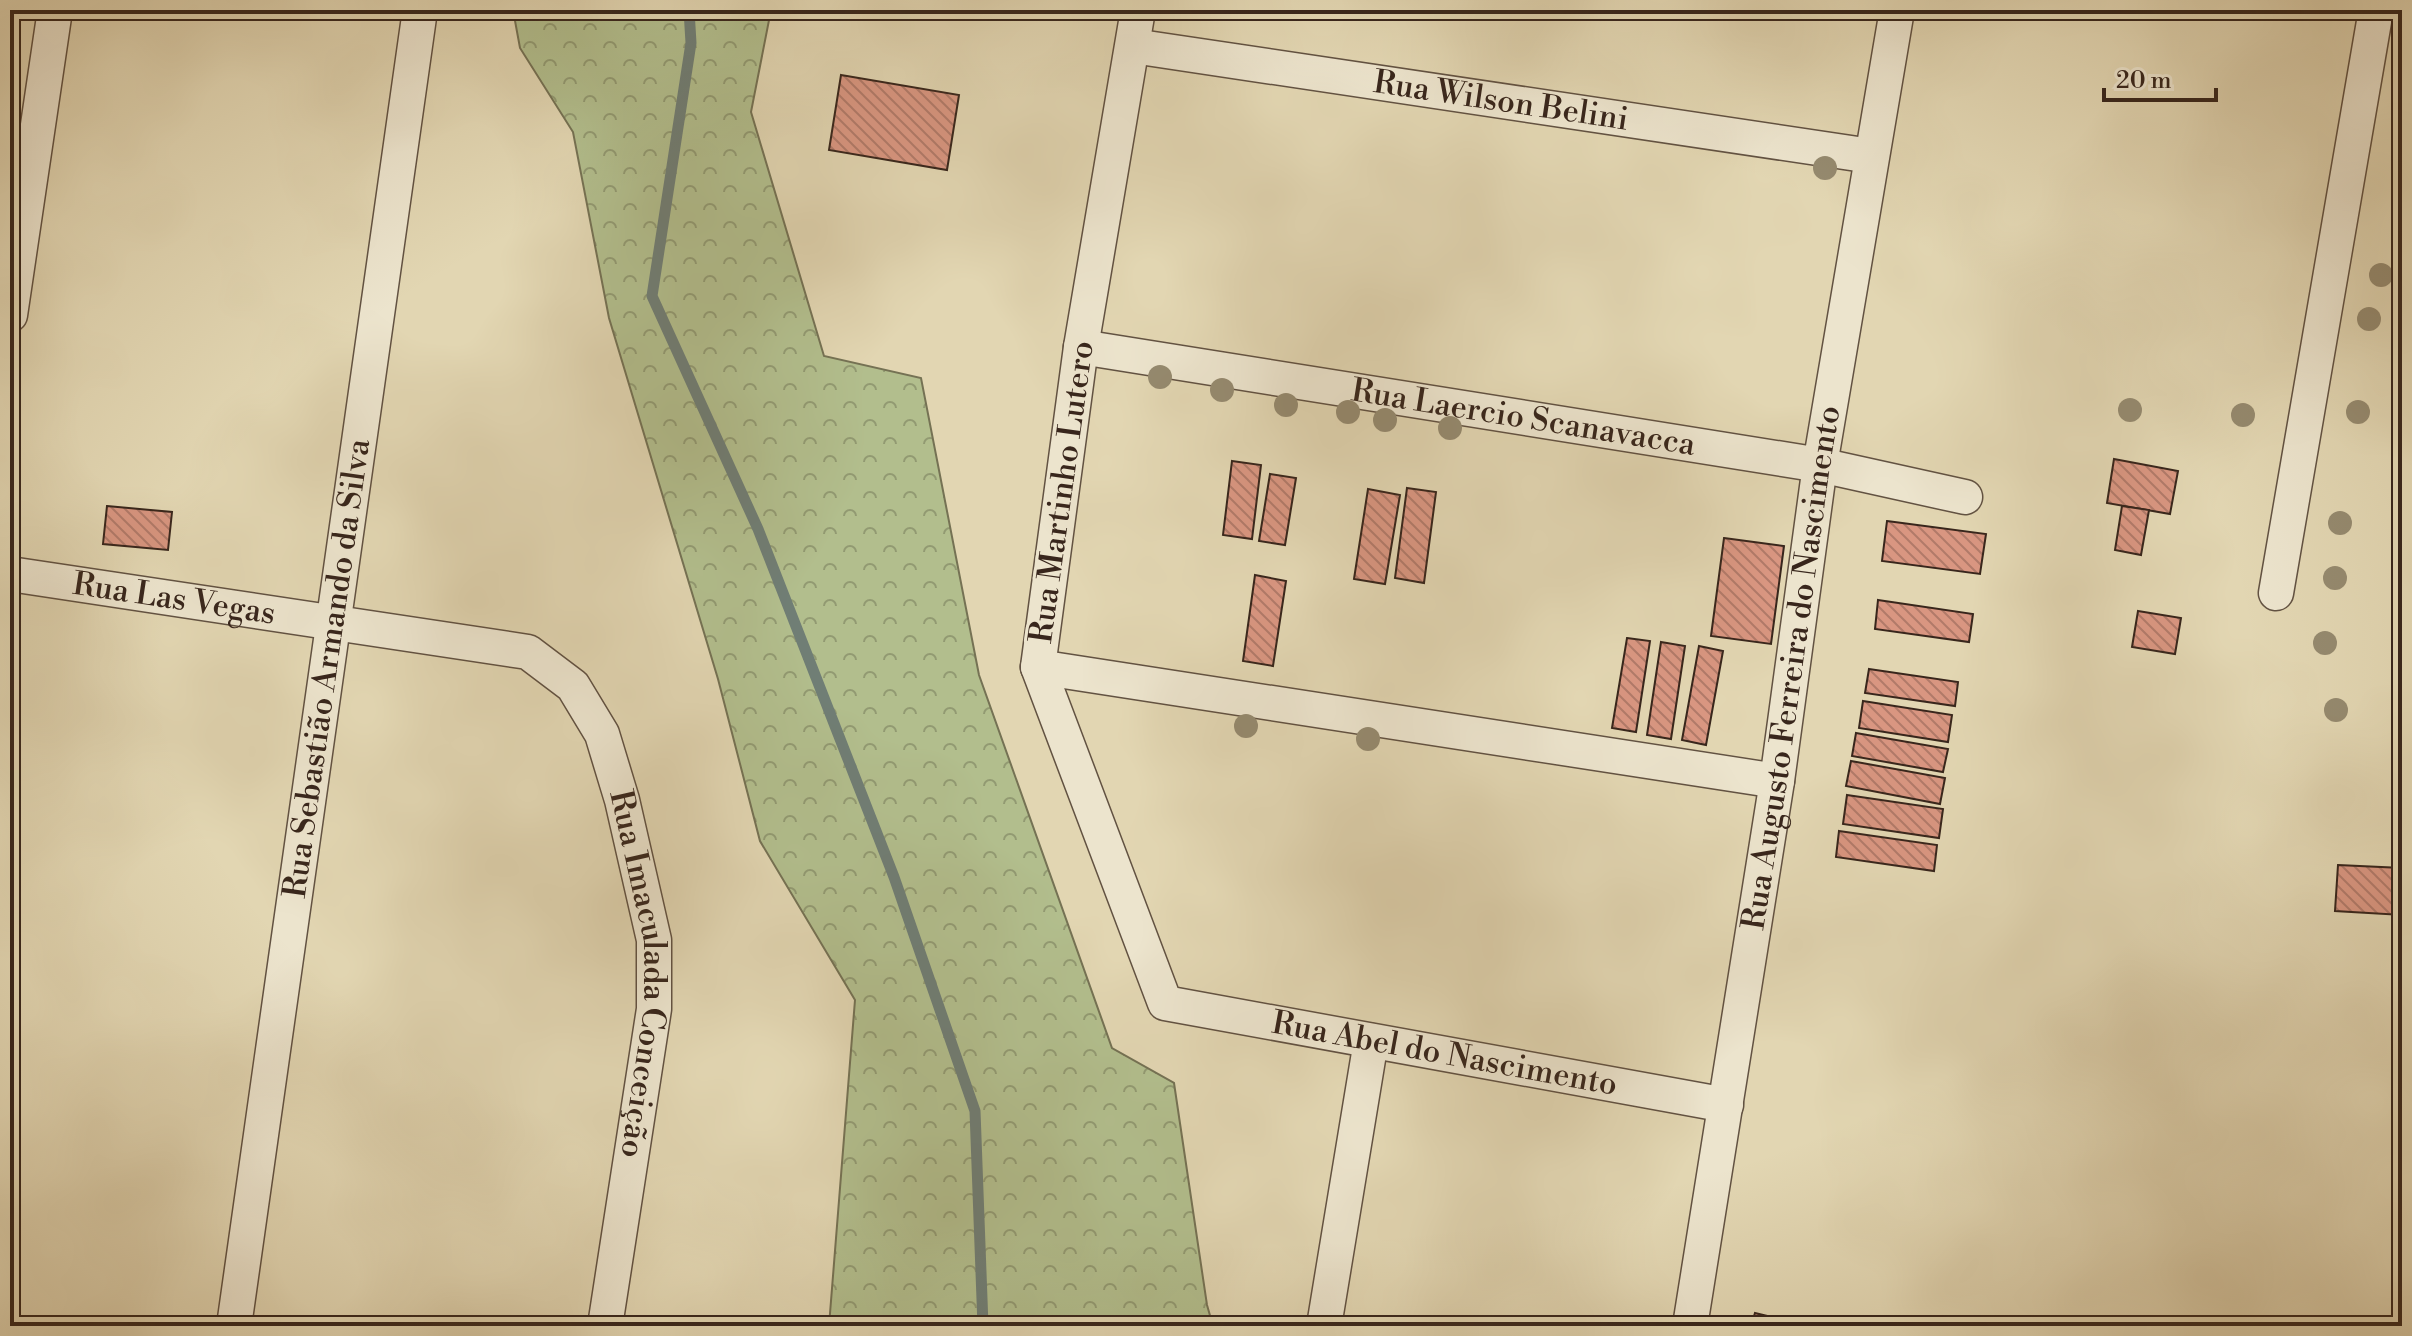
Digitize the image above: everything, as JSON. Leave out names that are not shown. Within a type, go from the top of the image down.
[{"type":"street","points":[[10,315],[55,10]]},
{"type":"street","name":"Rua Sebastião Armando da Silva","points":[[234,1326],[420,10]]},
{"type":"street","name":"Rua Martinho Lutero","points":[[1138,10],[1081,347],[1038,667],[1165,1003]]},
{"type":"street","name":"Rua Augusto Ferreira do Nascimento","points":[[1690,1326],[1777,781],[1820,465],[1897,10]]},
{"type":"street","points":[[2276,593],[2376,10]]},
{"type":"street","name":"Rua Wilson Belini","points":[[1133,46],[1871,156]]},
{"type":"street","name":"Rua Laercio Scanavacca","points":[[1081,347],[1820,465],[1965,497]]},
{"type":"street","name":"Rua Las Vegas","points":[[10,574],[528,652]]},
{"type":"street","name":"Rua Imaculada Conceição","points":[[528,652],[573,686],[602,734],[622,800],[654,940],[654,1009],[605,1326]]},
{"type":"street","points":[[1038,667],[1777,781]]},
{"type":"street","name":"Rua Abel do Nascimento","points":[[1165,1003],[1726,1105]]},
{"type":"street","points":[[1324,1326],[1371,1041]]},
{"type":"green space","points":[[513,10],[771,10],[751,112],[824,356],[921,378],[979,675],[1112,1048],[1174,1083],[1207,1305],[1213,1326],[829,1326],[855,1000],[760,841],[718,679],[609,318],[573,132],[520,48]]},
{"type":"building","points":[[841,75],[959,95],[947,170],[829,150]]},
{"type":"building","points":[[2114,459],[2178,471],[2170,514],[2107,503]]},
{"type":"building","points":[[1232,461],[1261,465],[1252,539],[1223,535]]},
{"type":"building","points":[[1270,474],[1296,478],[1285,545],[1259,541]]},
{"type":"building","points":[[1407,488],[1436,492],[1424,583],[1395,578]]},
{"type":"building","points":[[1368,489],[1400,495],[1385,584],[1354,579]]},
{"type":"building","points":[[107,506],[172,512],[168,550],[103,544]]},
{"type":"building","points":[[2122,506],[2149,510],[2141,555],[2115,550]]},
{"type":"building","points":[[1887,521],[1986,534],[1980,574],[1882,561]]},
{"type":"building","points":[[1724,538],[1784,546],[1771,644],[1711,636]]},
{"type":"building","points":[[1255,575],[1286,581],[1273,666],[1243,661]]},
{"type":"building","points":[[1878,600],[1973,614],[1969,642],[1875,629]]},
{"type":"building","points":[[2138,611],[2181,618],[2175,654],[2132,647]]},
{"type":"building","points":[[1627,638],[1650,641],[1636,732],[1612,728]]},
{"type":"building","points":[[1661,642],[1685,646],[1671,739],[1647,735]]},
{"type":"building","points":[[1699,646],[1723,651],[1706,745],[1682,740]]},
{"type":"building","points":[[1869,669],[1958,682],[1955,706],[1865,693]]},
{"type":"building","points":[[1863,701],[1952,715],[1948,742],[1859,728]]},
{"type":"building","points":[[1856,733],[1948,749],[1943,772],[1852,756]]},
{"type":"building","points":[[1851,761],[1945,778],[1940,804],[1846,786]]},
{"type":"building","points":[[1847,795],[1943,809],[1939,838],[1843,824]]},
{"type":"building","points":[[1839,831],[1937,845],[1934,871],[1836,857]]},
{"type":"building","points":[[2338,865],[2402,868],[2402,915],[2335,911]]},
{"type":"building","points":[[1755,1313],[1808,1326],[1751,1326]]},
{"type":"waterway","points":[[689,10],[691,43],[652,296],[758,529],[894,877],[975,1111],[983,1326]]}]
